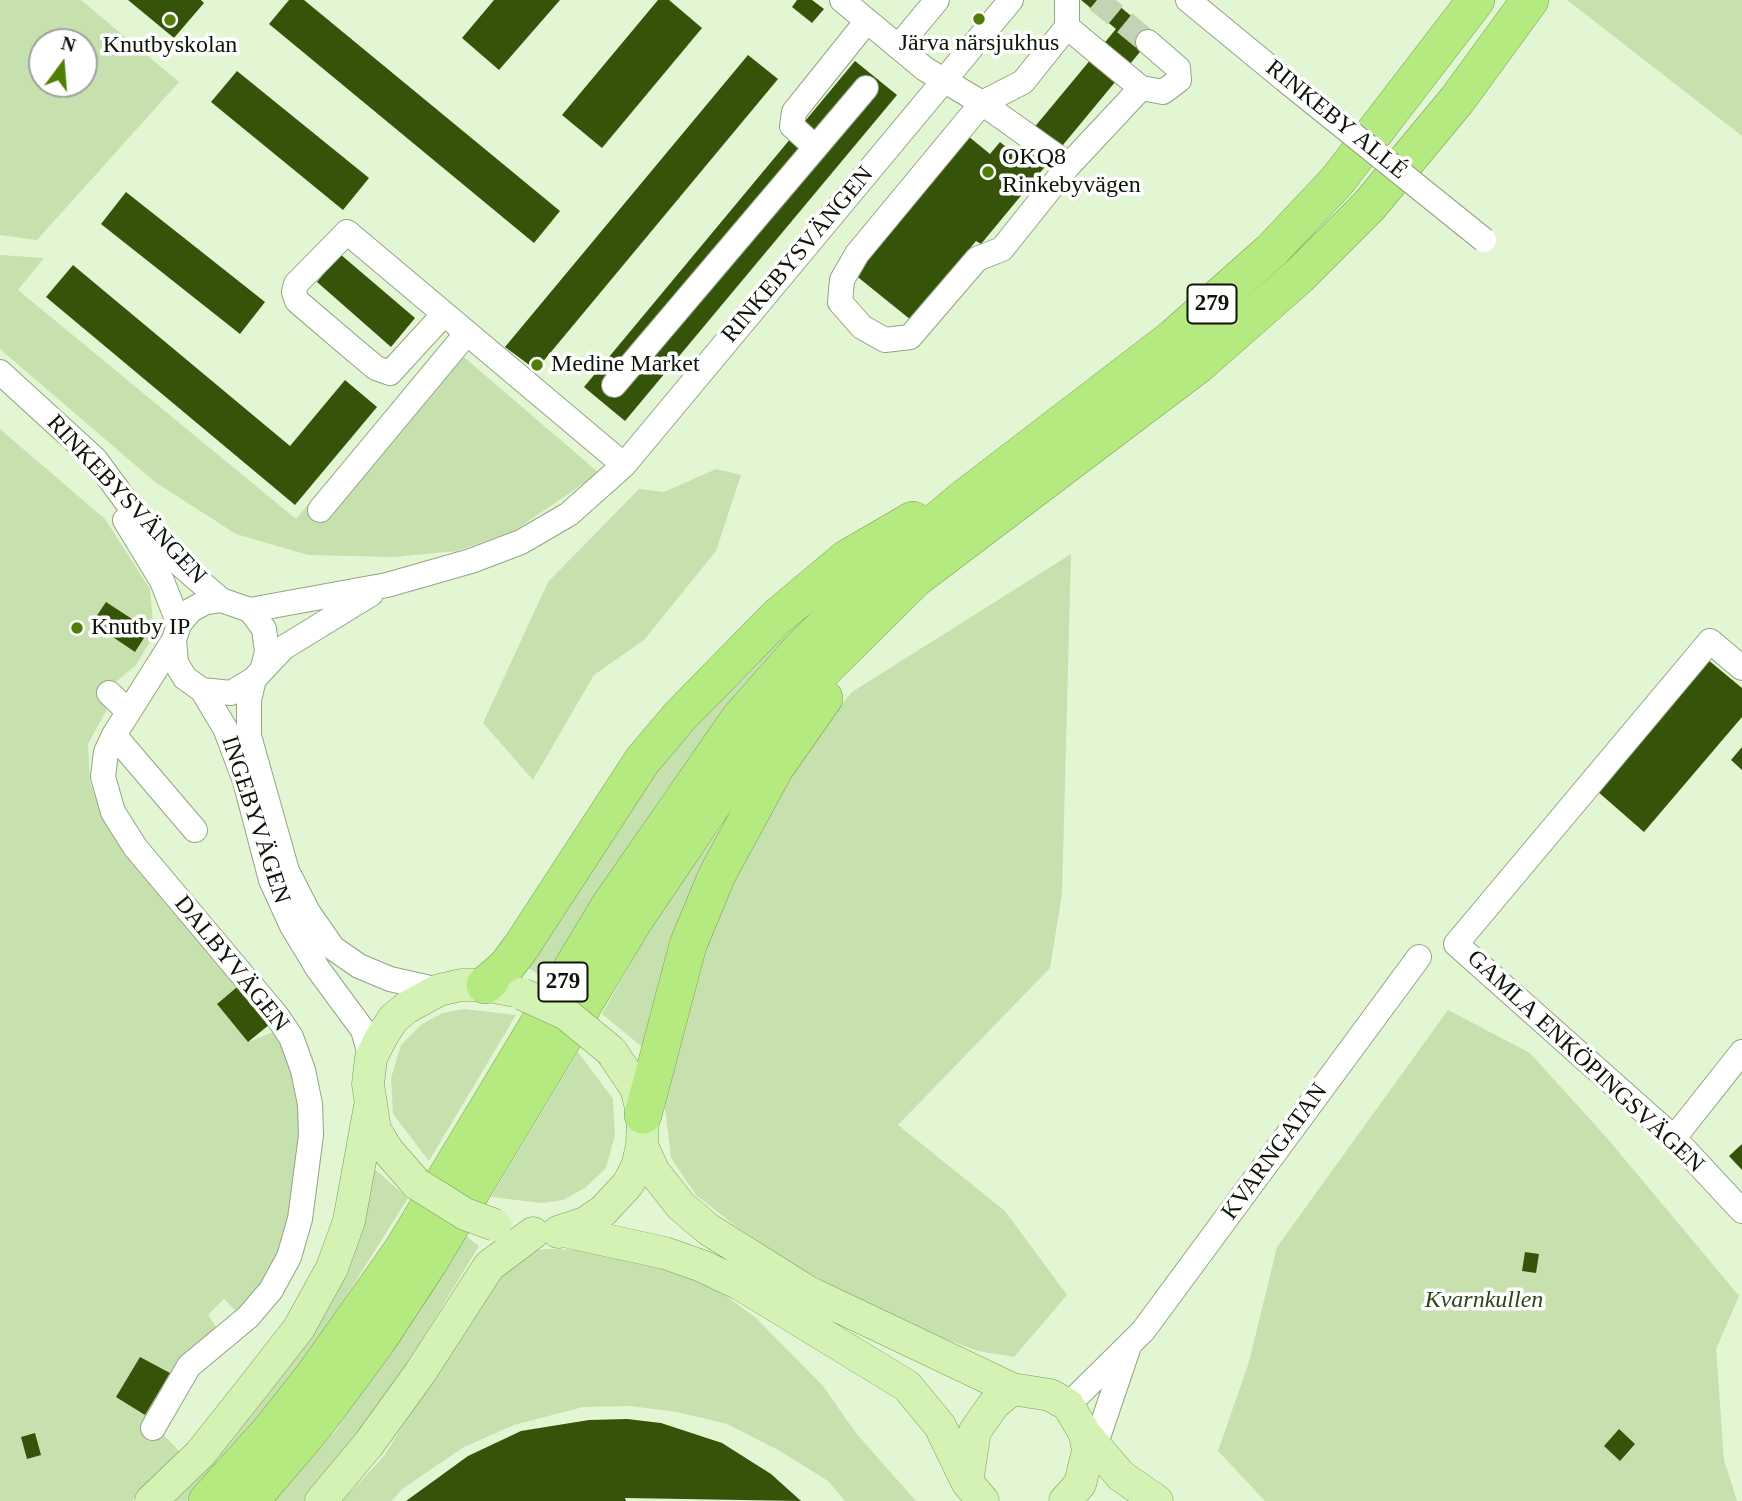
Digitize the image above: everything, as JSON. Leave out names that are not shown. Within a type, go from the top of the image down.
[{"type":"highway","name":"279","points":[[207,1501],[270,1431],[307,1384],[403,1249],[610,905],[739,719],[862,587],[963,499],[1173,338],[1272,250],[1337,181],[1476,0]]},
{"type":"highway","name":"279","points":[[250,1501],[315,1425],[378,1340],[429,1262],[635,919],[719,795],[772,727],[821,672],[885,608],[956,545],[1199,364],[1265,309],[1369,206],[1458,100],[1530,0]]},
{"type":"highway","points":[[485,985],[506,967],[521,947],[642,761],[730,661],[846,559],[901,525],[963,499]]},
{"type":"highway","points":[[642,1130],[688,945],[717,875],[775,768],[885,608]]},
{"type":"main road","points":[[975,1495],[940,1426],[907,1386],[740,1284],[702,1266],[665,1253],[495,1225],[465,1213],[417,1184],[388,1151],[375,1130],[370,1106],[368,1084],[371,1058],[393,1019],[422,997],[461,985],[485,985],[522,994],[566,1014],[611,1051],[636,1088],[642,1130],[653,1172],[708,1228],[808,1292],[1012,1389],[1041,1392],[1068,1405],[1090,1440],[1121,1476],[1157,1501]]},
{"type":"main road","points":[[151,1501],[200,1454],[299,1328],[332,1268],[349,1222],[370,1106]]},
{"type":"main road","points":[[321,1501],[368,1445],[420,1373],[489,1266],[549,1232],[584,1223],[616,1199],[637,1167],[642,1130]]},
{"type":"main road","points":[[975,1495],[975,1431],[994,1405],[1012,1389]]},
{"type":"main road","points":[[1065,1501],[1080,1483],[1086,1468],[1090,1440]]},
{"type":"street","points":[[842,0],[925,69],[982,103],[1069,165]]},
{"type":"street","points":[[898,47],[937,0]]},
{"type":"street","name":"RINKEBYSVÄNGEN","points":[[0,372],[95,459],[136,516],[175,560],[220,600],[250,610],[387,584],[471,561],[521,542],[569,514],[624,465],[1012,0]]},
{"type":"street","points":[[1067,0],[1067,27],[1023,82],[982,103],[857,254],[842,280],[840,302],[862,327],[885,340],[910,337],[976,259],[1002,249],[1069,165],[1141,88]]},
{"type":"street","name":"RINKEBY ALLÉ","points":[[1188,0],[1484,240]]},
{"type":"street","points":[[816,148],[792,126],[794,112],[867,21]]},
{"type":"street","points":[[1067,27],[1141,88],[1163,92],[1178,80],[1178,68],[1148,43]]},
{"type":"street","points":[[614,385],[866,88]]},
{"type":"street","points":[[444,314],[390,373],[368,362],[297,302],[294,292],[296,284],[346,232],[467,333],[624,465]]},
{"type":"street","points":[[320,510],[467,333]]},
{"type":"street","name":"RINKEBYSVÄNGEN","points":[[0,391],[83,472],[127,522],[162,580],[176,632],[176,663],[196,687],[231,693],[304,633],[387,584]]},
{"type":"street","name":"RINKEBYSVÄNGEN","points":[[176,632],[191,610],[206,602],[220,600]]},
{"type":"street","points":[[250,610],[264,629],[267,652],[258,673]]},
{"type":"street","name":"DALBYVÄGEN","points":[[153,1428],[189,1366],[248,1317],[271,1290],[289,1258],[300,1219],[311,1135],[310,1104],[303,1070],[291,1037],[277,1016],[135,846],[113,812],[103,777],[106,752],[114,735],[176,632]]},
{"type":"street","name":"GAMLA ENKÖPINGSVÄGEN","points":[[1742,668],[1710,641],[1456,944],[1674,1139],[1742,1212]]},
{"type":"street","name":"INGEBYVÄGEN","points":[[258,673],[249,700],[248,736],[287,871],[308,912],[334,948],[359,966],[390,979],[439,990]]},
{"type":"street","points":[[145,686],[196,687]]},
{"type":"street","name":"INGEBYVÄGEN","points":[[196,687],[225,728],[246,781],[271,880],[292,926],[318,969],[363,1030],[371,1058]]},
{"type":"street","points":[[109,693],[128,711]]},
{"type":"street","points":[[114,735],[195,830]]},
{"type":"street","name":"KVARNGATAN","points":[[1068,1405],[1143,1331],[1419,957]]},
{"type":"street","points":[[1674,1139],[1742,1052]]},
{"type":"street","points":[[1090,1440],[1129,1345]]},
{"type":"green space","points":[[0,0],[81,0],[179,82],[37,240],[0,235]]},
{"type":"green space","points":[[1567,0],[1742,0],[1742,136]]},
{"type":"green space","points":[[0,255],[44,258],[18,290],[296,519],[444,340],[599,473],[514,531],[457,551],[394,557],[308,555],[236,534],[155,482],[0,349]]},
{"type":"green space","points":[[0,429],[105,519],[150,589],[154,635],[136,665],[98,697],[107,709],[88,744],[90,783],[105,819],[243,982],[217,1004],[248,1042],[276,1031],[300,1085],[301,1171],[274,1269],[239,1314],[224,1299],[208,1315],[219,1331],[170,1373],[140,1358],[145,1415],[180,1452],[132,1501],[0,1501]]},
{"type":"green space","points":[[716,469],[741,475],[716,551],[644,640],[594,675],[533,780],[483,723],[548,582],[639,489],[664,492]]},
{"type":"green space","points":[[1071,554],[1062,894],[1050,968],[898,1125],[1005,1211],[1067,1295],[1014,1357],[978,1351],[897,1321],[798,1267],[737,1227],[696,1195],[671,1158],[665,1108],[676,1036],[726,888],[771,803],[822,727],[852,692]]},
{"type":"green space","points":[[829,592],[666,790],[545,979],[527,967],[613,829],[677,742],[789,620]]},
{"type":"green space","points":[[751,786],[647,1051],[602,1014],[662,909]]},
{"type":"green space","points":[[464,1009],[516,1015],[429,1161],[393,1114],[391,1078],[401,1045],[422,1024],[443,1013]]},
{"type":"green space","name":"Kvarnkullen","points":[[1448,1010],[1530,1053],[1607,1138],[1739,1296],[1716,1349],[1724,1460],[1737,1501],[1265,1501],[1218,1451],[1249,1362],[1277,1247]]},
{"type":"green space","points":[[578,1052],[613,1099],[615,1135],[606,1168],[585,1188],[563,1200],[542,1203],[491,1197]]},
{"type":"green space","points":[[372,1167],[408,1198],[323,1333],[242,1443],[186,1501],[166,1501],[209,1460]]},
{"type":"green space","points":[[465,1235],[479,1246],[398,1379],[308,1501],[271,1501],[335,1432]]},
{"type":"green space","points":[[584,1250],[671,1269],[711,1285],[756,1318],[823,1386],[856,1433],[916,1501],[845,1501],[828,1481],[780,1451],[727,1424],[677,1412],[630,1406],[583,1407],[514,1425],[464,1447],[402,1489],[392,1501],[342,1501],[384,1456],[500,1266],[525,1251]]},
{"type":"building","name":"Knutbyskolan","points":[[128,0],[201,0],[204,3],[174,38]]},
{"type":"building","points":[[289,0],[304,0],[560,211],[534,243],[269,24]]},
{"type":"building","points":[[494,0],[560,0],[499,70],[462,38]]},
{"type":"building","points":[[658,0],[669,0],[702,28],[602,148],[562,115]]},
{"type":"building","points":[[797,0],[812,0],[824,9],[812,23],[792,7]]},
{"type":"building","points":[[1081,0],[1112,0],[1154,35],[981,244],[976,241],[911,320],[854,274],[968,136],[990,154],[1000,142],[1013,153],[1116,29]]},
{"type":"building","points":[[748,55],[778,79],[536,370],[505,347]]},
{"type":"building","points":[[855,61],[897,95],[625,421],[584,387]]},
{"type":"building","points":[[237,71],[369,178],[343,210],[211,102]]},
{"type":"building","points":[[126,192],[265,302],[240,334],[101,224]]},
{"type":"building","points":[[340,254],[415,318],[391,347],[317,282]]},
{"type":"building","points":[[73,265],[290,446],[345,380],[377,407],[295,505],[46,297]]},
{"type":"building","points":[[106,602],[149,630],[135,652],[92,623]]},
{"type":"building","points":[[1707,659],[1742,688],[1742,717],[1644,832],[1597,791]]},
{"type":"building","points":[[1742,747],[1742,770],[1731,760]]},
{"type":"building","points":[[243,982],[275,1020],[248,1042],[217,1004]]},
{"type":"building","points":[[1742,1144],[1742,1170],[1729,1156]]},
{"type":"building","points":[[1525,1252],[1539,1254],[1536,1273],[1522,1271]]},
{"type":"building","points":[[140,1357],[170,1373],[145,1415],[116,1397]]},
{"type":"building","points":[[627,1419],[661,1423],[722,1443],[771,1474],[801,1501],[625,1498],[626,1501],[406,1501],[468,1456],[521,1431],[589,1420]]},
{"type":"building","points":[[1619,1429],[1635,1444],[1620,1461],[1604,1446]]},
{"type":"building","points":[[35,1433],[41,1455],[27,1459],[21,1437]]},
{"type":"tunnel","points":[[1097,0],[1148,42]]},
{"type":"place","name":"Järva närsjukhus","points":[[979,19]]},
{"type":"place","name":"Knutbyskolan","points":[[170,20]]},
{"type":"place","name":"OKQ8 Rinkebyvägen","points":[[988,172]]},
{"type":"place","name":"Medine Market","points":[[537,365]]},
{"type":"place","name":"Knutby IP","points":[[77,628]]}]
